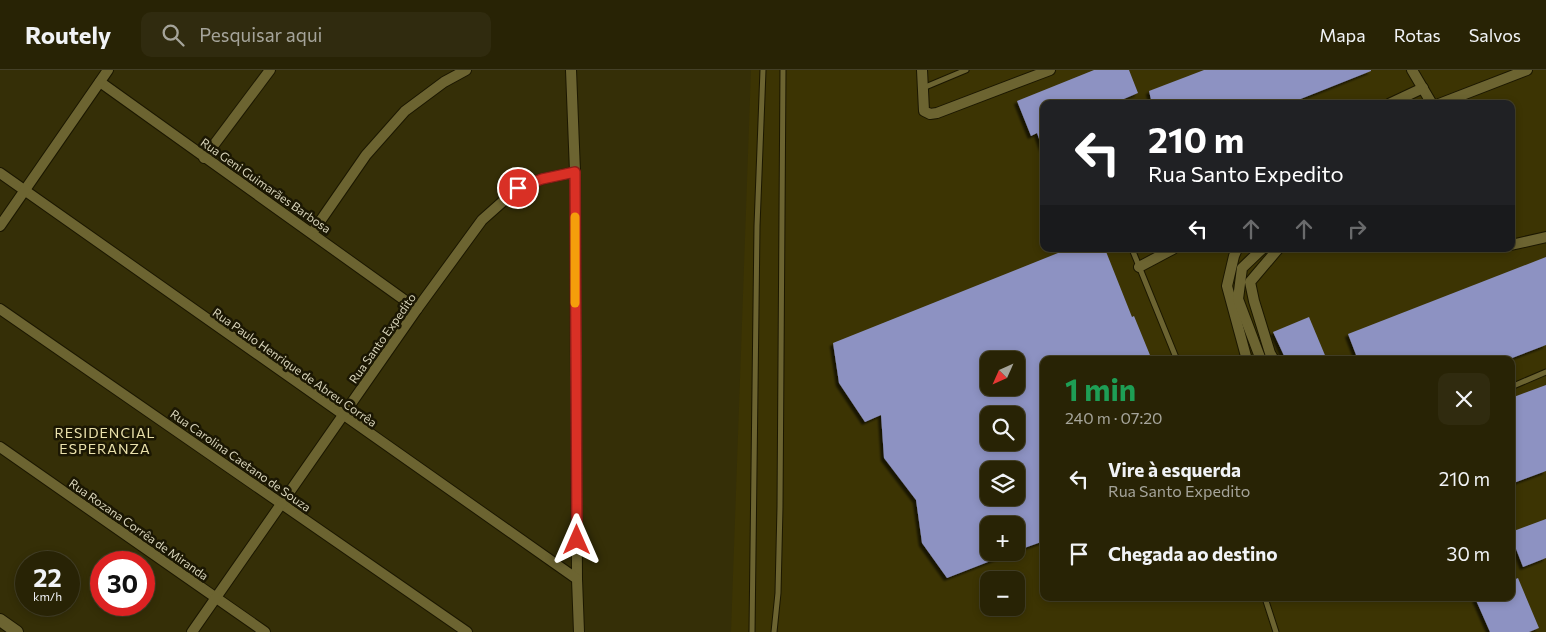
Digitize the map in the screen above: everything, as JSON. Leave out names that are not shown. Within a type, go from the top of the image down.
[{"type":"street","points":[[0,226],[108,70]]},
{"type":"street","points":[[204,158],[270,70]]},
{"type":"street","points":[[312,233],[366,155],[405,111],[444,82],[466,70]]},
{"type":"street","points":[[571,70],[575,172],[577,579],[579,632]]},
{"type":"street","points":[[922,70],[924,110],[930,114],[1050,70]]},
{"type":"street","points":[[1412,70],[1430,100]]},
{"type":"street","points":[[1449,100],[1527,70]]},
{"type":"street","name":"Rua Geni Guimarães Barbosa","points":[[100,82],[417,309]]},
{"type":"street","points":[[1398,100],[1423,88]]},
{"type":"street","name":"Rua Santo Expedito","points":[[192,632],[417,309],[482,220],[518,188],[542,179],[575,172]]},
{"type":"street","name":"Rua Paulo Henrique de Abreu Corrêa","points":[[0,173],[577,579]]},
{"type":"street","points":[[1515,244],[1546,237]]},
{"type":"street","points":[[1140,267],[1168,252]]},
{"type":"street","points":[[1236,252],[1227,286],[1246,356]]},
{"type":"street","points":[[1259,252],[1242,268],[1238,299],[1259,356]]},
{"type":"street","points":[[1272,356],[1254,301],[1250,282],[1275,252]]},
{"type":"street","name":"Rua Carolina Caetano de Souza","points":[[0,309],[467,632]]},
{"type":"street","name":"Rua Rozana Corrêa de Miranda","points":[[0,447],[265,632]]},
{"type":"street","points":[[0,620],[17,632]]},
{"type":"lane","points":[[752,632],[757,226],[763,70]]},
{"type":"lane","points":[[774,632],[778,593],[780,507],[783,70]]},
{"type":"lane","points":[[923,88],[966,70]]},
{"type":"lane","points":[[1133,252],[1175,356]]},
{"type":"lane","points":[[1515,385],[1546,372]]},
{"type":"lane","points":[[1267,601],[1276,632]]},
{"type":"shaded area","points":[[751,70],[1546,70],[1546,632],[731,632]]},
{"type":"building","points":[[1094,70],[1129,70],[1138,93],[1121,100],[1040,100],[1040,142],[1037,133],[1031,136],[1017,101]]},
{"type":"building","points":[[1204,70],[1371,70],[1298,100],[1151,100],[1149,91]]},
{"type":"building","points":[[1060,252],[1106,252],[1132,317],[1134,316],[1150,356],[1040,356],[1040,542],[1025,548],[1025,516],[980,516],[980,561],[991,561],[947,578],[922,543],[916,500],[884,458],[881,415],[865,422],[839,383],[833,343]]},
{"type":"building","points":[[1546,257],[1546,345],[1515,357],[1356,356],[1348,334]]},
{"type":"building","points":[[1309,317],[1325,356],[1284,356],[1273,332]]},
{"type":"building","points":[[1546,385],[1546,471],[1515,483],[1515,397]]},
{"type":"building","points":[[1546,519],[1546,558],[1523,567],[1515,546],[1515,531]]},
{"type":"building","points":[[1518,578],[1539,628],[1529,632],[1490,632],[1476,601],[1515,601],[1515,579]]},
{"type":"slow traffic","points":[[575,217],[575,303]]},
{"type":"district","name":"RESIDENCIAL ESPERANZA","points":[[105,440]]},
{"type":"route","points":[[518,188],[542,179],[575,172],[577,540]]}]
